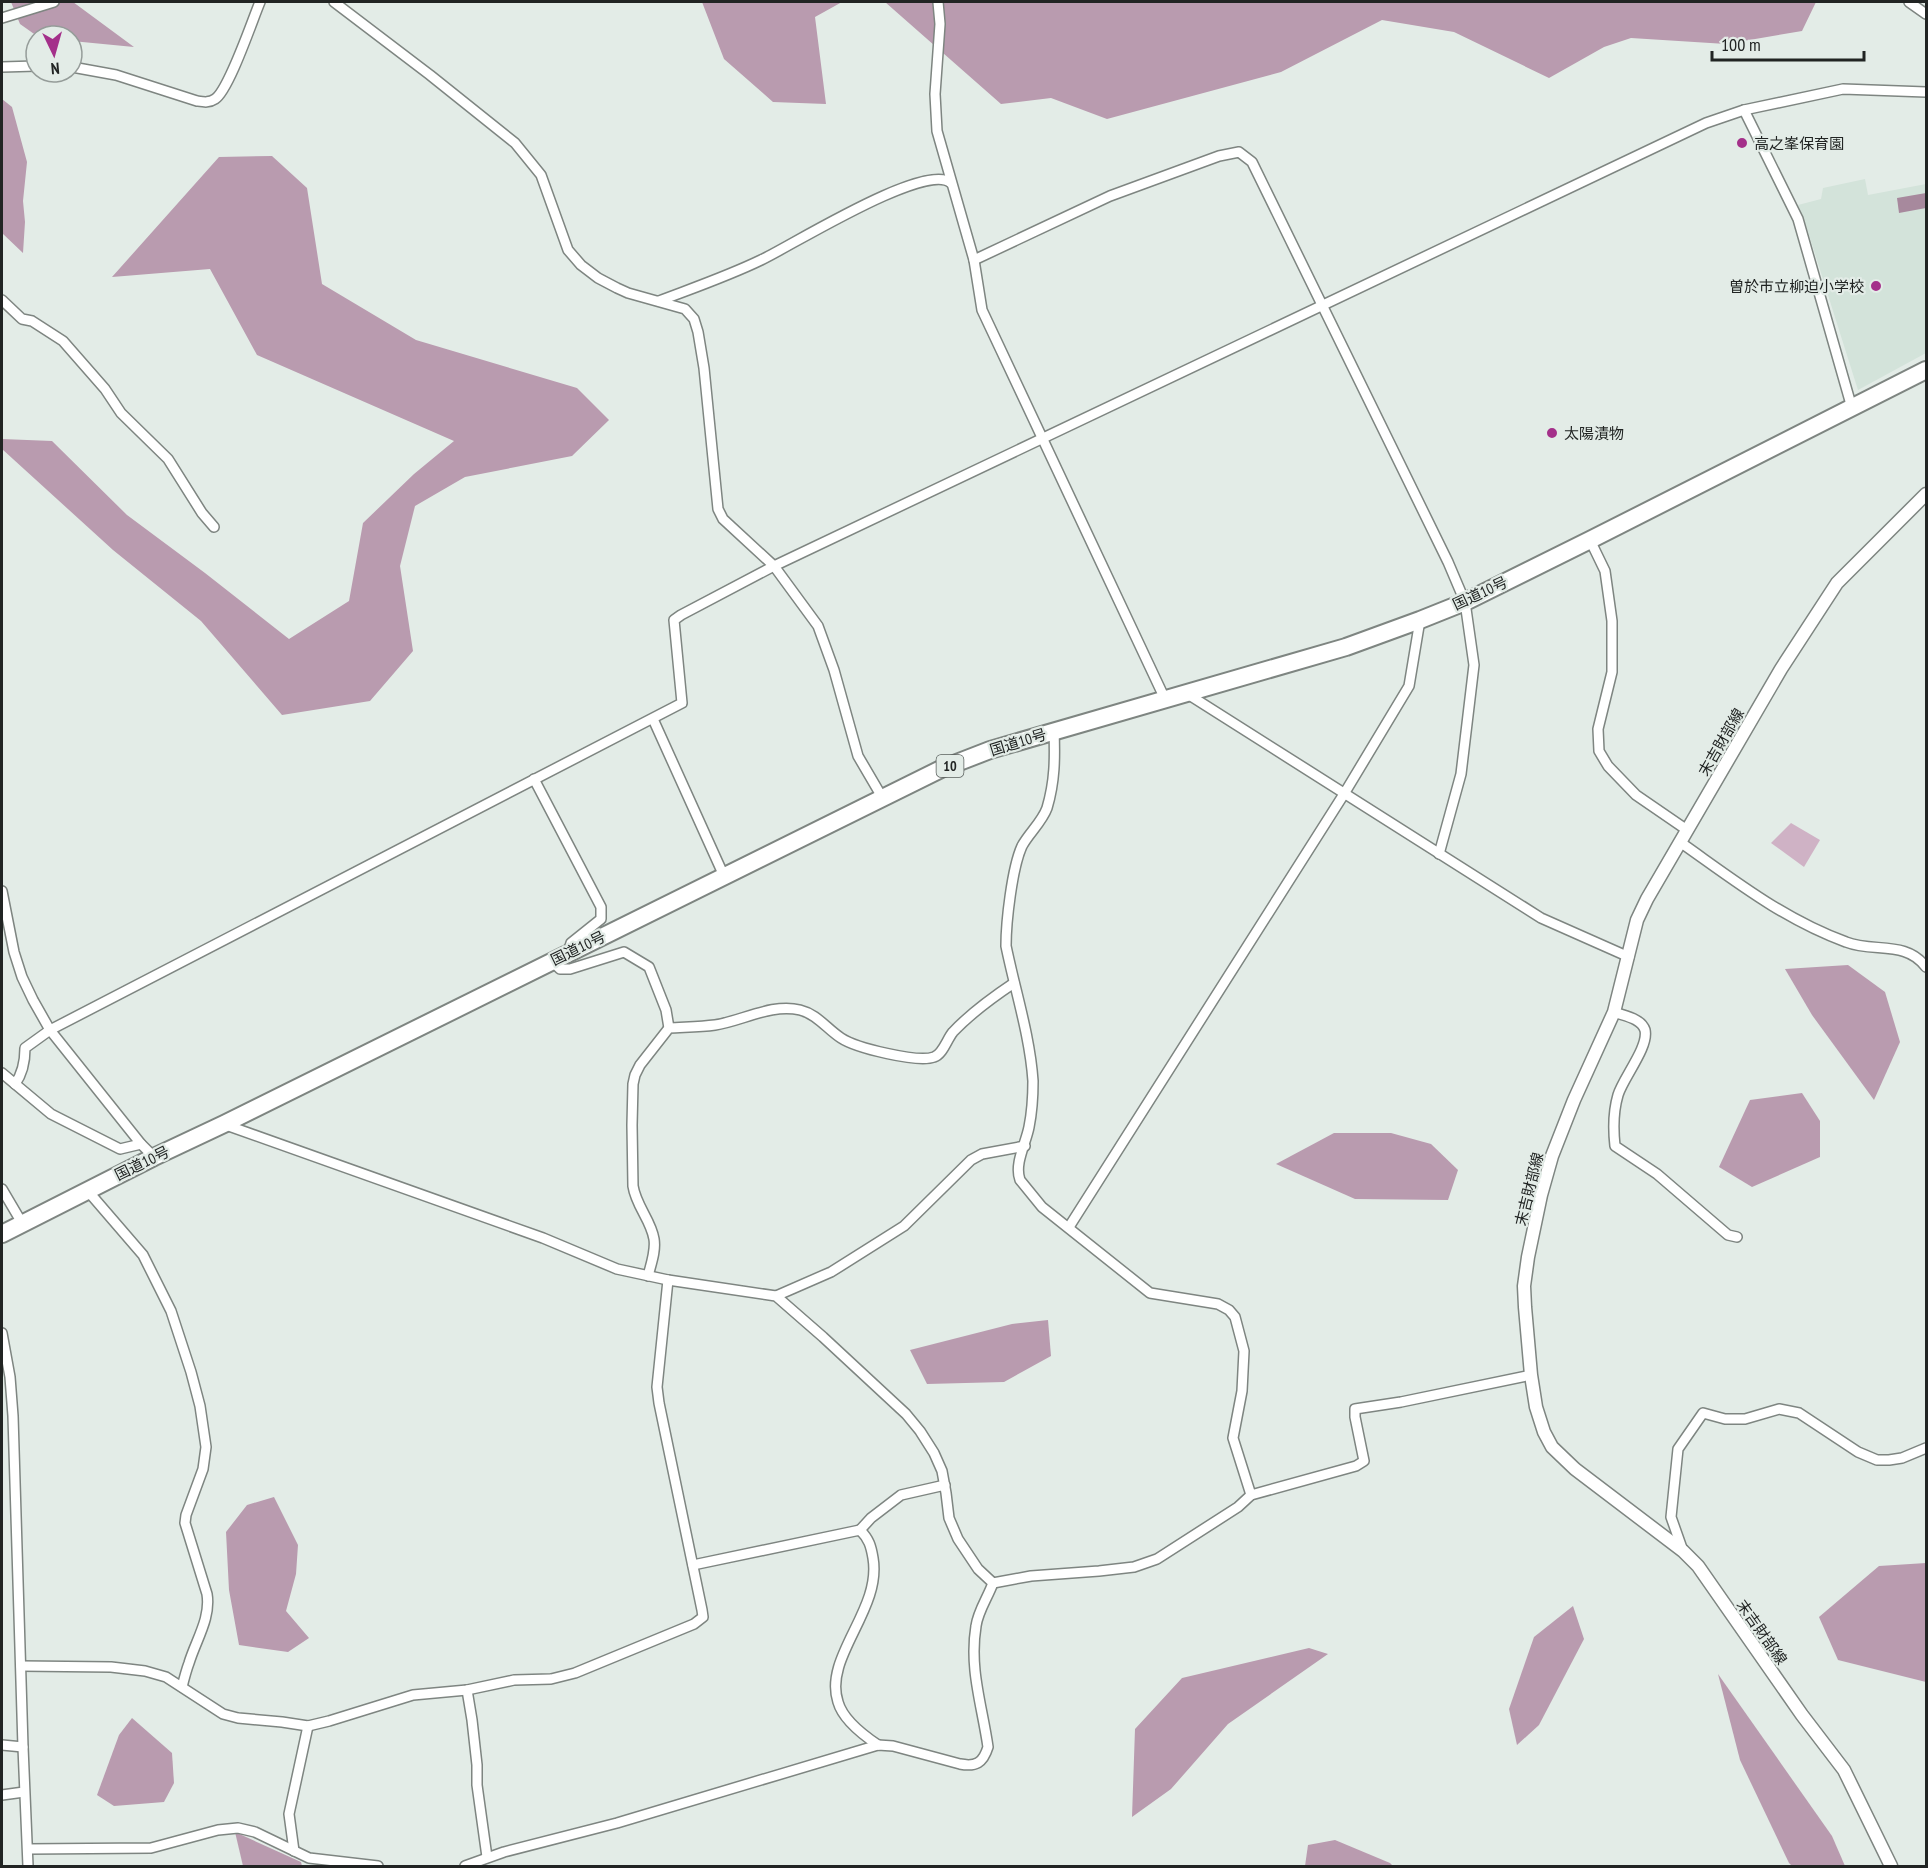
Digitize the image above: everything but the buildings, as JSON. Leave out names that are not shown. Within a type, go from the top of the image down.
[{"type":"highway","name":"国道10号","points":[[2,1234],[153,1156],[224,1124],[940,769],[1054,730],[1346,647],[1465,602],[1926,370]]},
{"type":"main road","name":"末吉財部線","points":[[1891,1866],[1844,1770],[1698,1566],[1683,1551],[1575,1470],[1552,1447],[1544,1432],[1536,1407],[1531,1375],[1524,1286],[1541,1196],[1552,1155],[1614,1012],[1637,920],[1647,899],[1781,669],[1837,584],[1926,495]]},
{"type":"street","points":[[2,18],[54,2]]},
{"type":"street","points":[[84,69],[116,75],[208,103],[217,98],[228,81],[260,2]]},
{"type":"street","points":[[334,2],[515,143],[541,175],[567,250],[581,265],[598,278],[628,293],[686,309],[694,319],[704,368],[718,509],[723,519],[774,566],[818,626],[834,670],[858,756],[882,797]]},
{"type":"street","points":[[938,2],[935,94],[937,131],[974,260],[982,310],[1165,699]]},
{"type":"street","points":[[1909,2],[1926,14]]},
{"type":"street","points":[[2,67],[24,66]]},
{"type":"street","points":[[15,1084],[21,1076],[25,1061],[25,1048],[50,1030],[682,703],[674,620],[774,566],[1706,123],[1744,110],[1843,89],[1926,92]]},
{"type":"street","points":[[1744,110],[1798,219],[1852,408]]},
{"type":"street","points":[[974,260],[1110,196],[1219,156],[1239,152],[1252,162],[1448,561],[1465,602],[1474,665],[1461,774],[1439,854]]},
{"type":"street","points":[[659,301],[729,275],[904,187],[943,178],[951,183]]},
{"type":"street","points":[[2,300],[21,319],[32,321],[63,341],[105,389],[121,413],[168,459],[202,513],[214,527]]},
{"type":"street","points":[[1590,540],[1605,571],[1612,621],[1612,672],[1598,729],[1599,751],[1608,766],[1636,795],[1687,830]]},
{"type":"street","points":[[1069,1227],[1344,794],[1409,686],[1420,620]]},
{"type":"street","points":[[1186,693],[1540,918],[1629,957]]},
{"type":"street","points":[[653,719],[724,876]]},
{"type":"street","points":[[1054,730],[1055,771],[1046,810],[1023,846],[1016,865],[1006,933],[1006,946],[1024,1026],[1033,1083],[1031,1113],[1018,1168],[1020,1180],[1042,1207],[1150,1293],[1218,1304],[1229,1310],[1235,1317],[1244,1351],[1242,1391],[1233,1438],[1251,1495]]},
{"type":"street","points":[[534,780],[601,907],[601,919],[571,943],[568,953]]},
{"type":"street","points":[[1680,842],[1788,917],[1857,946],[1889,948],[1912,953],[1919,957],[1926,967]]},
{"type":"street","points":[[2,891],[4,921],[22,977],[50,1030],[153,1156]]},
{"type":"street","points":[[552,961],[560,969],[570,969],[624,952],[649,967],[666,1010],[669,1028],[640,1065],[633,1084],[633,1186],[635,1197],[651,1228],[654,1240],[654,1251],[648,1276]]},
{"type":"street","points":[[669,1028],[715,1025],[768,1011],[795,1009],[818,1018],[841,1038],[854,1045],[894,1056],[934,1058],[959,1026],[1014,983]]},
{"type":"street","points":[[1614,1012],[1639,1021],[1645,1029],[1645,1040],[1618,1093],[1612,1122],[1615,1146],[1657,1174],[1728,1235],[1737,1237]]},
{"type":"street","points":[[2,1073],[51,1114],[120,1149],[141,1143]]},
{"type":"street","points":[[224,1124],[543,1238],[617,1269],[668,1280],[776,1296],[831,1272],[904,1226],[971,1160],[982,1154],[1025,1146]]},
{"type":"street","points":[[2,1189],[22,1223]]},
{"type":"street","points":[[87,1190],[143,1255],[171,1311],[200,1406],[206,1447],[203,1469],[185,1523],[209,1604],[206,1619],[182,1686]]},
{"type":"street","points":[[21,1666],[127,1667],[166,1677],[223,1714],[238,1718],[308,1726],[413,1695],[467,1690],[514,1680],[551,1679],[575,1673],[693,1624],[703,1617],[658,1402],[657,1388],[668,1280]]},
{"type":"street","points":[[776,1296],[906,1413],[920,1431],[934,1453],[942,1472],[949,1518],[958,1539],[978,1569],[993,1583]]},
{"type":"street","points":[[2,1333],[10,1377],[13,1416],[28,1866]]},
{"type":"street","points":[[993,1583],[1031,1576],[1134,1567],[1157,1558],[1238,1507],[1251,1495],[1356,1466],[1364,1461],[1355,1409],[1401,1402],[1531,1375]]},
{"type":"street","points":[[1683,1551],[1671,1517],[1678,1449],[1703,1413],[1725,1419],[1745,1419],[1779,1409],[1799,1413],[1858,1452],[1877,1460],[1902,1458],[1926,1448]]},
{"type":"street","points":[[693,1565],[860,1530],[871,1518],[901,1495],[945,1485]]},
{"type":"street","points":[[860,1530],[871,1545],[875,1570],[874,1583],[863,1615],[836,1676],[835,1688],[838,1704],[847,1718],[863,1735],[878,1745]]},
{"type":"street","points":[[465,1866],[487,1857],[617,1823],[878,1745],[893,1746],[971,1766],[979,1763],[986,1756],[988,1747],[973,1662],[976,1624],[993,1583]]},
{"type":"street","points":[[467,1690],[487,1857]]},
{"type":"street","points":[[294,1851],[289,1814],[308,1726]]},
{"type":"street","points":[[2,1745],[23,1747]]},
{"type":"street","points":[[2,1795],[24,1792]]},
{"type":"street","points":[[28,1849],[151,1848],[219,1830],[238,1828],[255,1832],[309,1858],[378,1866]]},
{"type":"shaded area","points":[[11,2],[73,2],[134,47],[84,42],[84,24],[24,24],[24,27],[20,24]]},
{"type":"shaded area","points":[[702,2],[842,2],[815,17],[826,104],[773,102],[724,59]]},
{"type":"shaded area","points":[[885,2],[1816,2],[1802,31],[1726,44],[1631,38],[1604,47],[1549,78],[1454,32],[1382,20],[1281,72],[1107,119],[1051,98],[1001,104]]},
{"type":"shaded area","points":[[2,99],[12,107],[27,162],[23,201],[25,222],[23,253],[2,233]]},
{"type":"shaded area","points":[[272,156],[307,188],[322,284],[416,340],[577,388],[609,420],[572,456],[465,477],[415,506],[400,566],[413,651],[370,701],[282,715],[201,621],[113,550],[2,449],[2,439],[52,441],[127,515],[289,639],[349,601],[363,523],[414,474],[454,441],[257,355],[210,269],[112,277],[219,157]]},
{"type":"shaded area","name":"曽於市立柳迫小学校","points":[[1865,179],[1868,195],[1926,184],[1926,353],[1858,390],[1798,205],[1821,199],[1823,188]]},
{"type":"shaded area","points":[[1926,193],[1926,208],[1899,213],[1897,198]]},
{"type":"shaded area","points":[[1791,823],[1820,840],[1804,867],[1771,843]]},
{"type":"shaded area","points":[[1848,965],[1885,992],[1900,1042],[1874,1100],[1812,1015],[1785,969]]},
{"type":"shaded area","points":[[1802,1093],[1820,1121],[1820,1157],[1752,1187],[1719,1167],[1750,1100]]},
{"type":"shaded area","points":[[1334,1133],[1391,1133],[1431,1144],[1458,1170],[1448,1200],[1355,1199],[1276,1164]]},
{"type":"shaded area","points":[[1048,1320],[1051,1356],[1004,1382],[927,1384],[910,1350],[1012,1324]]},
{"type":"shaded area","points":[[274,1497],[298,1545],[296,1574],[286,1611],[309,1638],[288,1652],[239,1645],[229,1590],[226,1532],[247,1505]]},
{"type":"shaded area","points":[[1926,1563],[1926,1682],[1838,1660],[1819,1617],[1879,1566]]},
{"type":"shaded area","points":[[1573,1606],[1584,1639],[1539,1725],[1517,1745],[1509,1709],[1534,1637]]},
{"type":"shaded area","points":[[1309,1648],[1328,1654],[1228,1724],[1171,1789],[1132,1817],[1135,1729],[1182,1678]]},
{"type":"shaded area","points":[[1718,1674],[1832,1836],[1845,1866],[1792,1866],[1789,1863],[1740,1760]]},
{"type":"shaded area","points":[[132,1718],[172,1753],[174,1783],[164,1802],[114,1806],[97,1795],[119,1735]]},
{"type":"shaded area","points":[[235,1832],[301,1862],[302,1866],[243,1866]]},
{"type":"shaded area","points":[[1335,1840],[1393,1866],[1305,1866],[1308,1845]]},
{"type":"place","name":"高之峯保育園","points":[[1742,143]]},
{"type":"place","name":"曽於市立柳迫小学校","points":[[1876,286]]},
{"type":"place","name":"太陽漬物","points":[[1552,433]]}]
